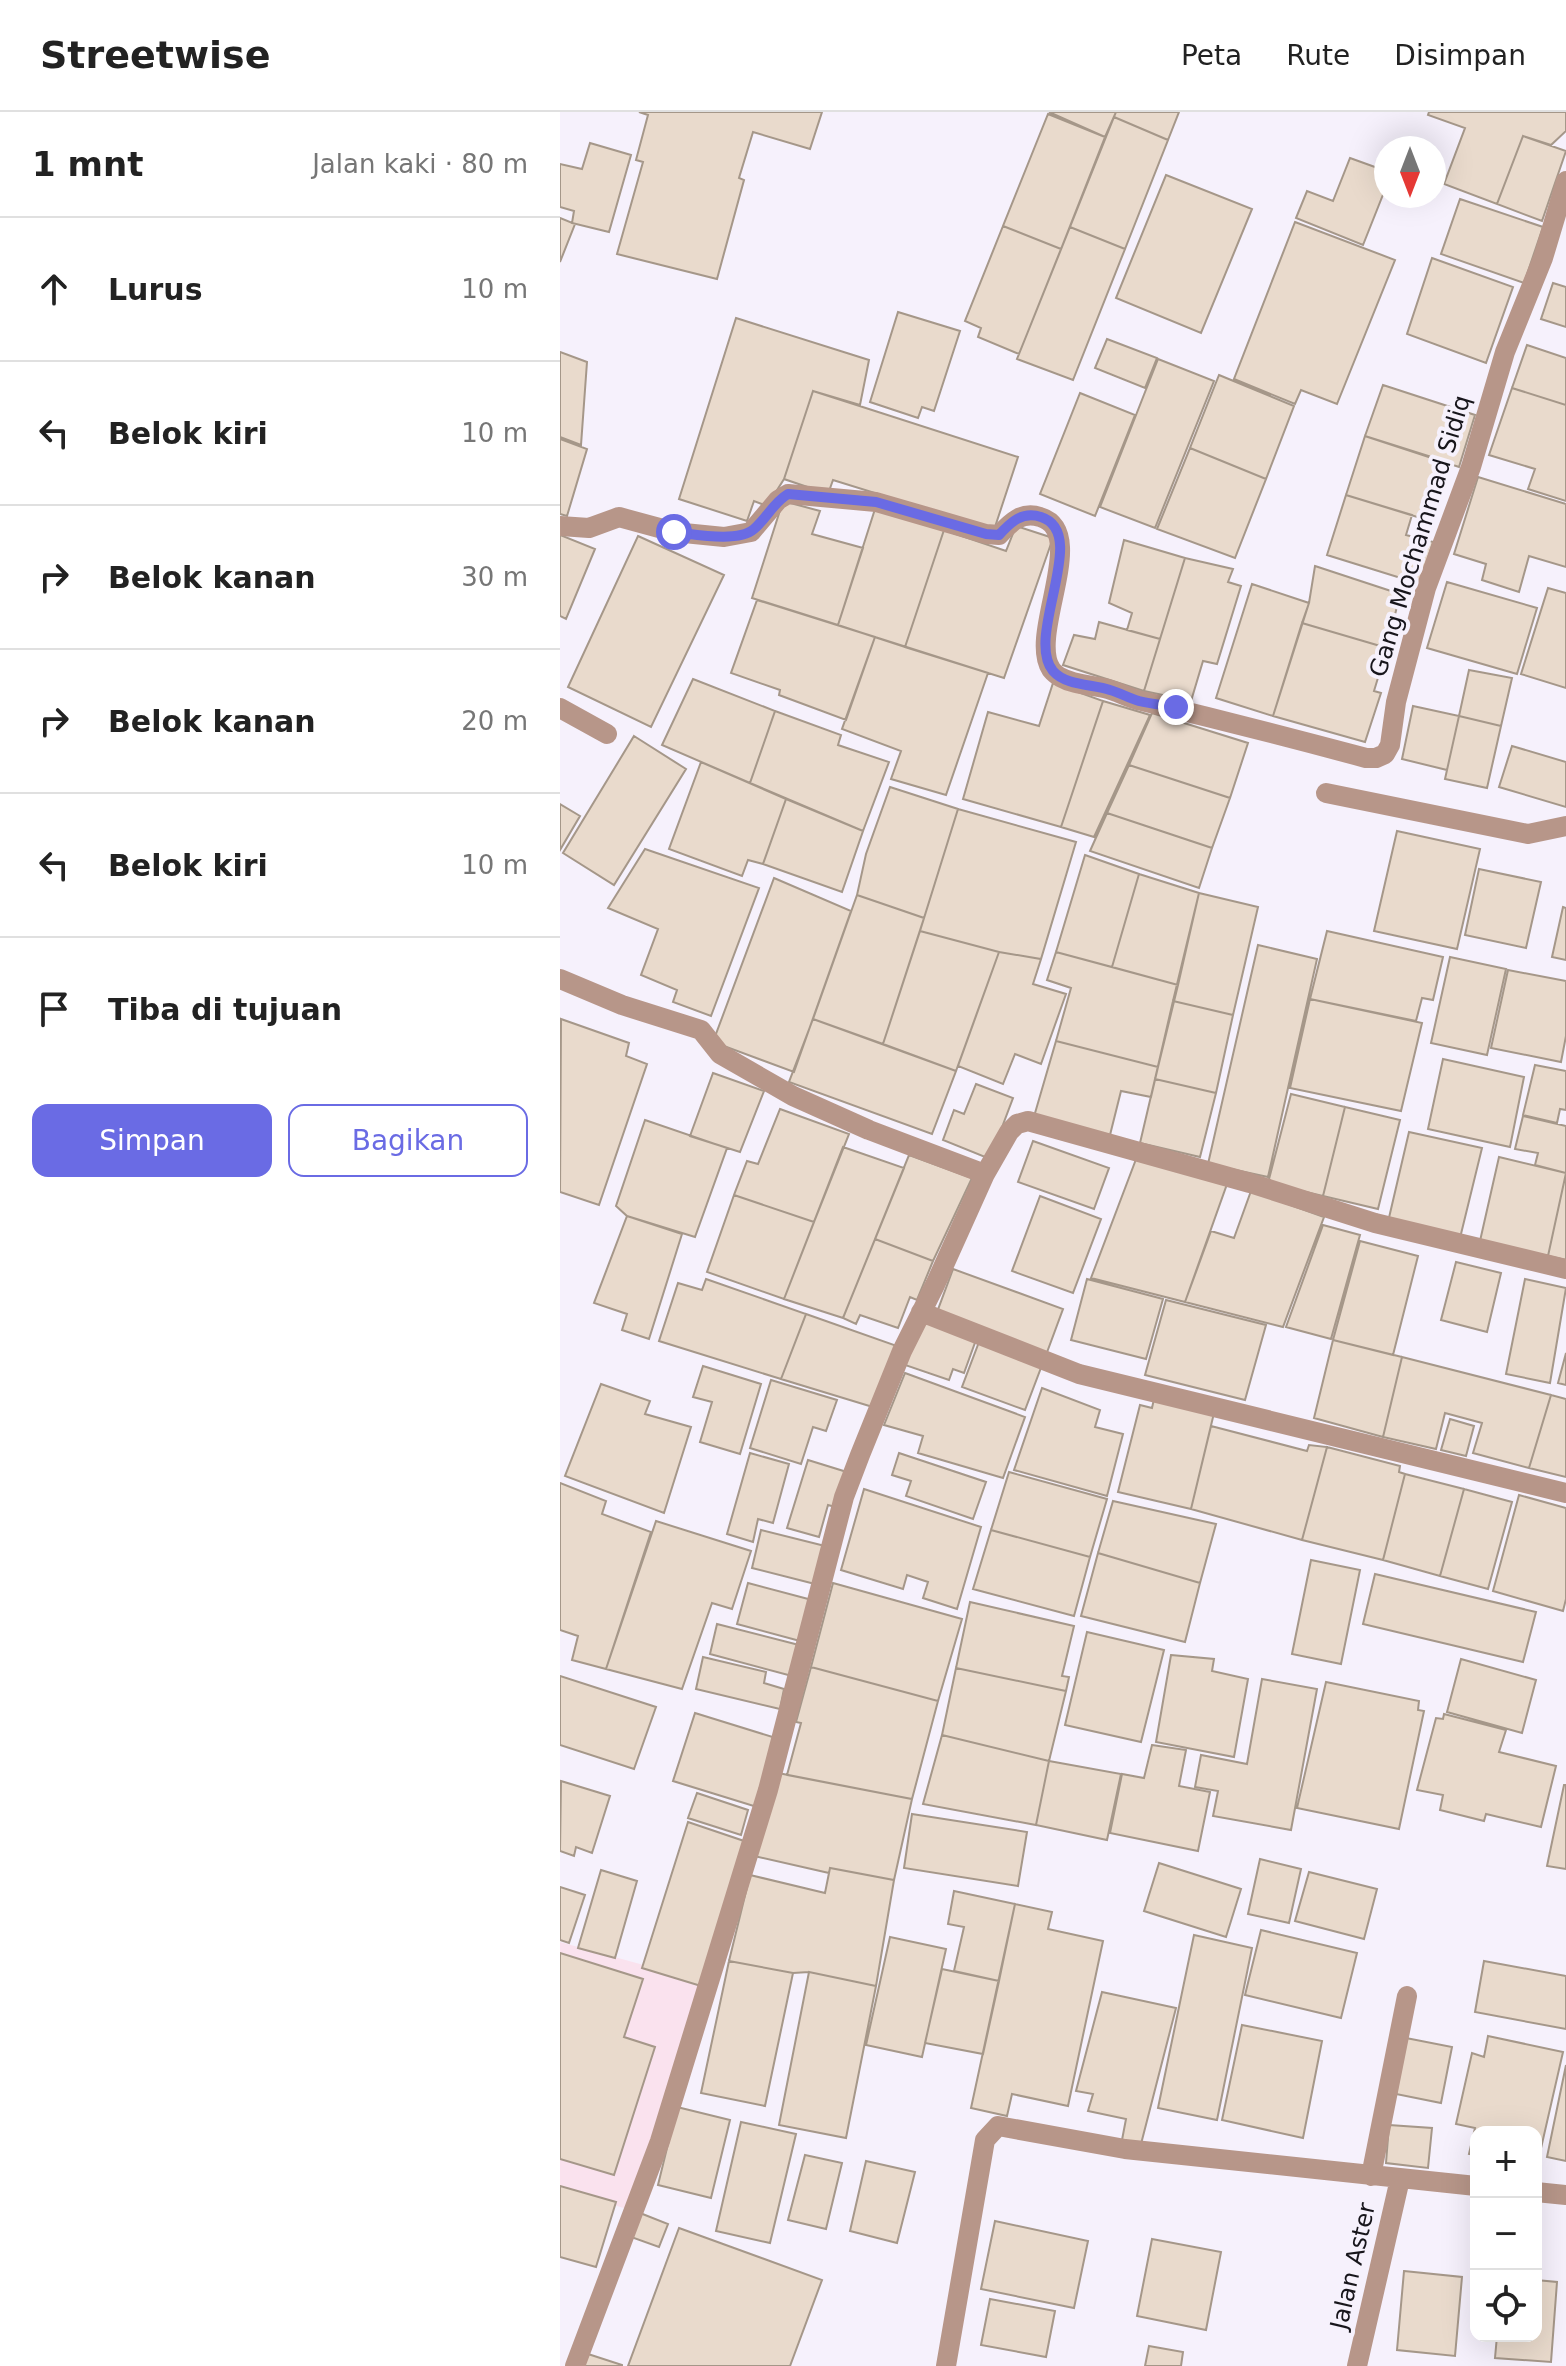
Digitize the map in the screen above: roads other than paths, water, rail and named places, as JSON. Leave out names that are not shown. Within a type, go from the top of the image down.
[{"type":"street","name":"Gang Mochammad Sidiq","points":[[560,526],[589,528],[619,517],[674,532],[724,537],[751,532],[778,500],[788,494],[876,502],[986,534],[999,535],[1017,518],[1028,514],[1043,517],[1054,524],[1059,537],[1059,566],[1044,648],[1050,668],[1059,677],[1109,689],[1139,701],[1176,707],[1366,758],[1376,758],[1385,754],[1390,745],[1396,702],[1426,588],[1471,467],[1505,352],[1543,258],[1566,181]]},
{"type":"street","points":[[560,708],[607,734]]},
{"type":"street","points":[[1326,793],[1528,834],[1566,826]]},
{"type":"street","points":[[560,979],[622,1005],[701,1030],[720,1054],[793,1096],[869,1130],[985,1174]]},
{"type":"street","points":[[560,2361],[587,2336],[660,2141],[768,1790],[844,1497],[902,1351],[985,1174],[1009,1132],[1017,1124],[1028,1121],[1235,1179],[1375,1223],[1566,1269]]},
{"type":"street","points":[[921,1312],[1079,1374],[1566,1493]]},
{"type":"street","points":[[1371,2176],[1407,1996]]},
{"type":"street","points":[[946,2366],[985,2140],[998,2126],[1125,2149],[1470,2185]]},
{"type":"street","name":"Jalan Aster","points":[[1357,2366],[1400,2179]]},
{"type":"street","points":[[575,2366],[641,2192]]},
{"type":"street","points":[[1542,2193],[1566,2195]]}]
